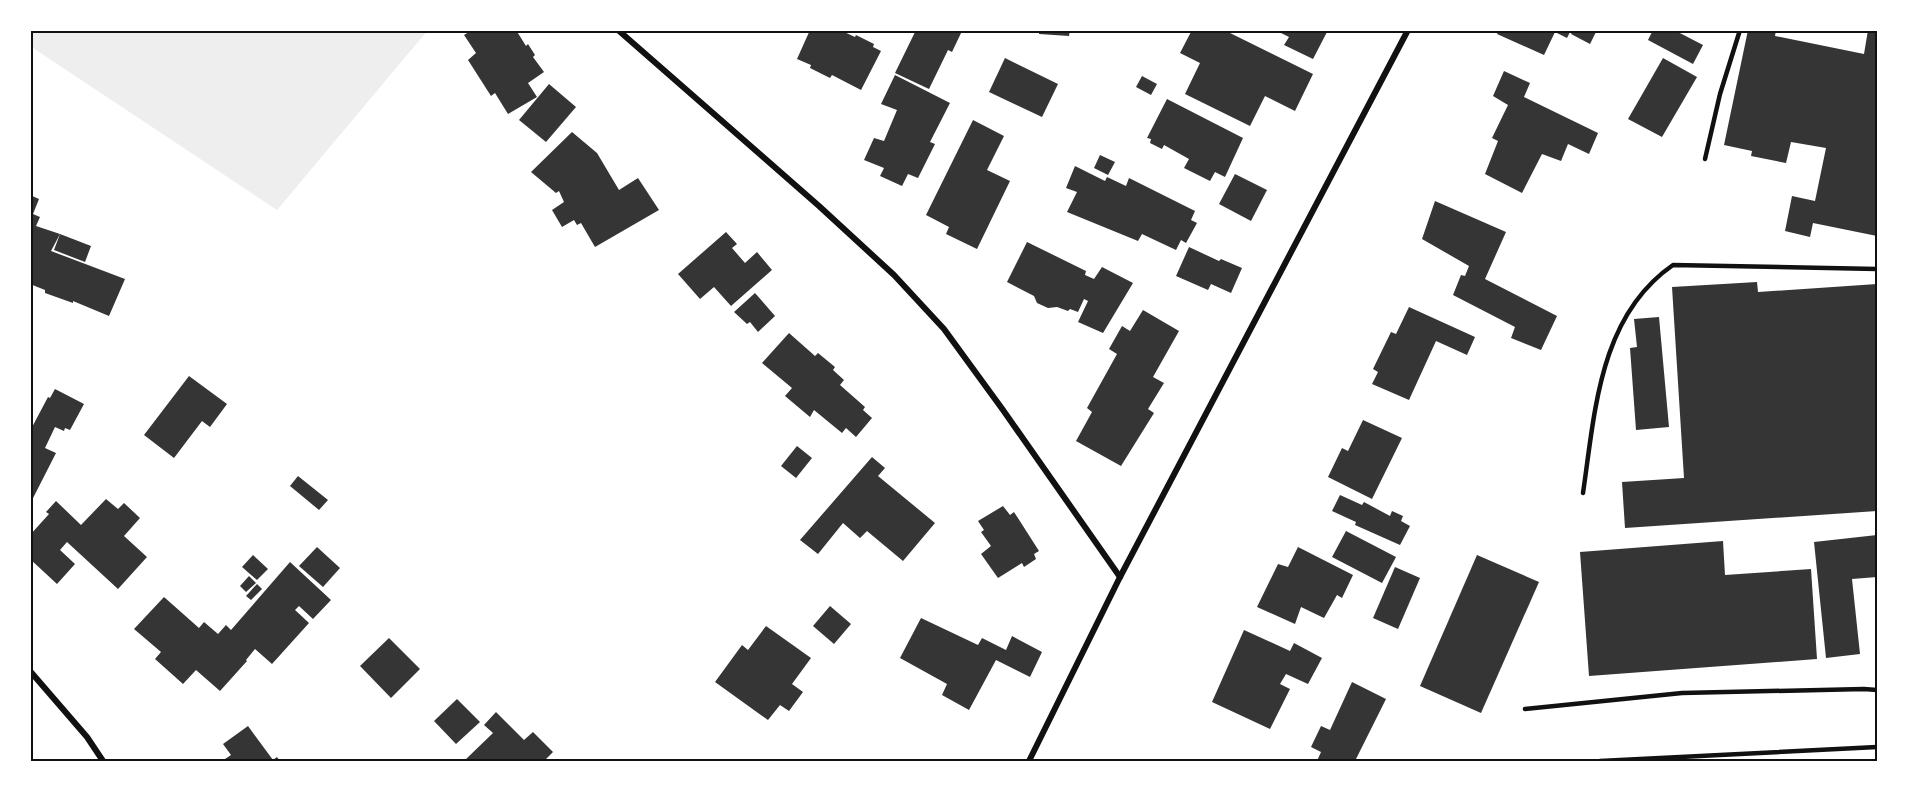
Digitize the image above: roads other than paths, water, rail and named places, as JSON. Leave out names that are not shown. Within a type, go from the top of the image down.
[{"type":"street","points":[[618,30],[869,252],[894,275],[944,329],[1120,577]]},
{"type":"street","points":[[1029,761],[1120,577],[1408,30]]},
{"type":"street","points":[[30,671],[87,737],[103,761]]},
{"type":"lane","points":[[1705,159],[1720,94],[1740,30]]},
{"type":"lane","points":[[1583,493],[1599,383],[1622,321],[1642,292],[1662,273],[1673,265],[1877,269]]},
{"type":"lane","points":[[1525,709],[1683,693],[1877,690]]},
{"type":"lane","points":[[1600,761],[1877,747]]}]
